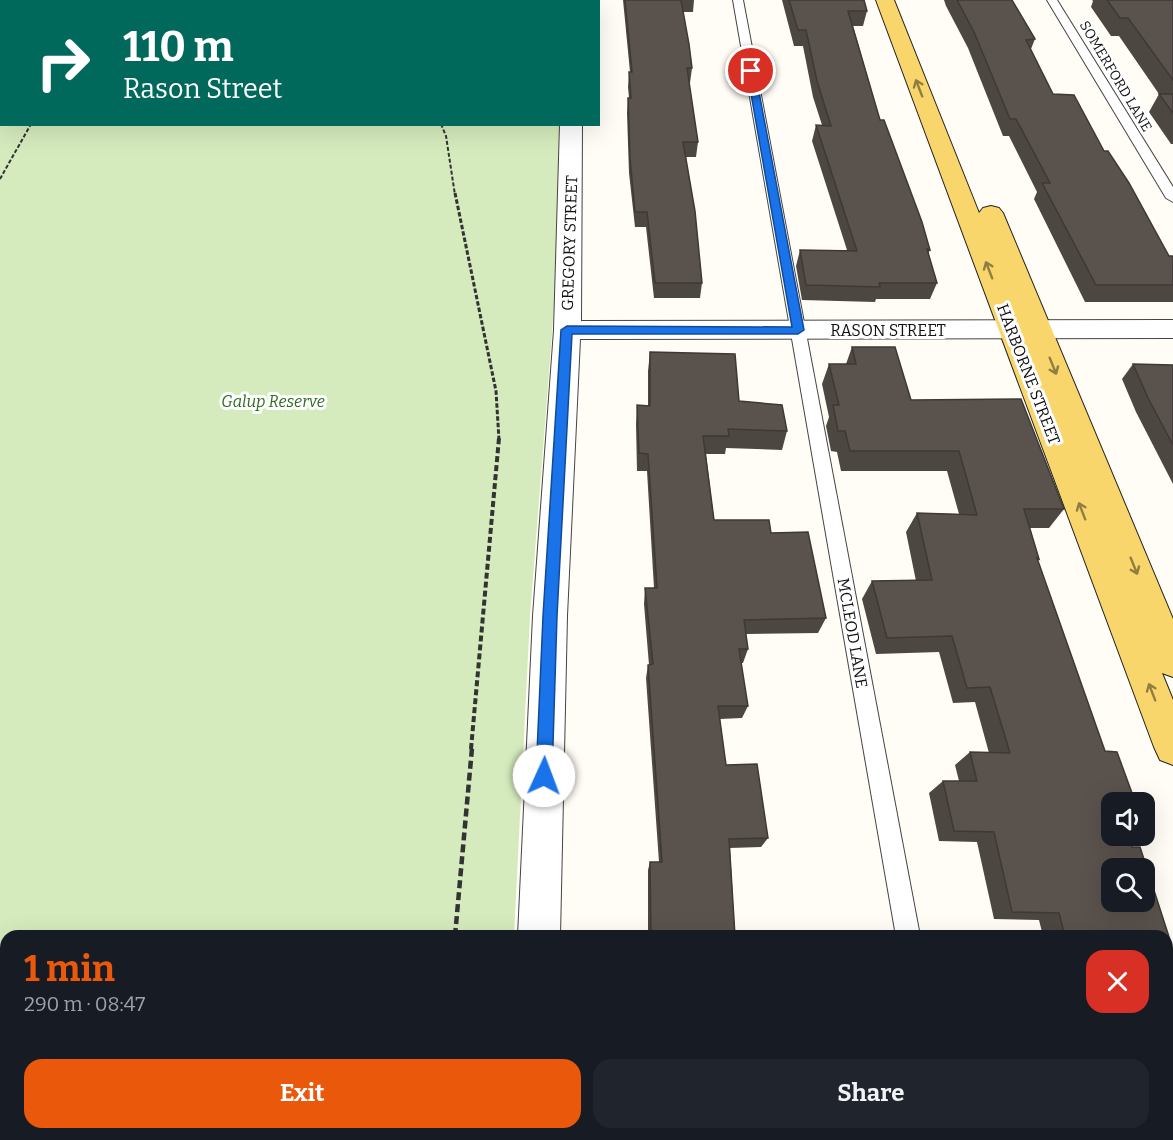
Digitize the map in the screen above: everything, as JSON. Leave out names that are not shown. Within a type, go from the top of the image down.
[{"type":"main road","name":"HARBORNE STREET","points":[[885,0],[1025,330],[1173,661]]},
{"type":"main road","name":"HARBORNE STREET","points":[[904,0],[1025,330],[1173,747]]},
{"type":"street","name":"GREGORY STREET","points":[[538,930],[550,616],[567,330],[571,126]]},
{"type":"street","name":"RASON STREET","points":[[567,330],[1173,329]]},
{"type":"lane","name":"MCLEOD LANE","points":[[738,0],[907,930]]},
{"type":"lane","name":"SOMERFORD LANE","points":[[1052,0],[1173,198]]},
{"type":"path","points":[[0,179],[30,126]]},
{"type":"path","points":[[442,126],[446,136],[451,174],[496,391],[500,426],[456,930]]},
{"type":"green space","name":"Galup Reserve","points":[[0,126],[559,126],[556,282],[530,616],[514,930],[0,930]]},
{"type":"building","points":[[625,0],[681,0],[692,68],[687,68],[698,142],[683,142],[695,211],[702,283],[655,283],[647,212],[635,212],[628,98],[631,98],[629,72],[632,72]]},
{"type":"building","points":[[789,0],[864,0],[867,11],[848,11],[880,120],[884,120],[922,222],[937,283],[879,283],[880,287],[806,285],[800,250],[857,251],[816,125],[831,126],[817,81],[806,30],[798,30]]},
{"type":"building","points":[[957,0],[1012,0],[1035,39],[1026,40],[1053,94],[1074,95],[1104,151],[1108,151],[1129,183],[1169,256],[1173,256],[1173,285],[1096,285],[1042,183],[1050,183],[1016,119],[1010,119],[974,32]]},
{"type":"building","points":[[1107,0],[1173,0],[1173,80],[1128,18],[1120,18]]},
{"type":"building","points":[[1159,94],[1173,94],[1173,113]]},
{"type":"building","points":[[852,347],[895,347],[911,400],[1021,399],[1064,509],[1024,509],[1039,559],[1037,558],[1105,751],[1117,752],[1132,792],[1101,792],[1101,846],[1140,847],[1144,858],[1101,858],[1101,912],[1155,912],[1155,893],[1167,930],[1063,930],[1059,913],[1012,912],[994,832],[954,831],[943,781],[977,781],[970,752],[1010,753],[990,687],[967,688],[952,636],[887,638],[872,581],[932,580],[917,513],[977,515],[959,451],[850,451],[845,431],[838,431],[833,405],[839,405],[829,364],[856,364]]},
{"type":"building","points":[[650,352],[735,354],[739,401],[782,405],[787,431],[728,429],[729,436],[703,436],[714,520],[769,520],[771,533],[808,532],[826,618],[744,620],[748,649],[739,649],[748,706],[718,706],[726,765],[757,764],[768,838],[729,839],[735,930],[651,930],[650,862],[662,862],[648,665],[653,664],[645,588],[657,588],[648,454],[639,453],[637,405],[650,406]]},
{"type":"building","points":[[1133,364],[1173,365],[1173,445],[1148,398]]},
{"type":"route","points":[[544,776],[550,616],[567,330],[798,330],[751,71]]}]
